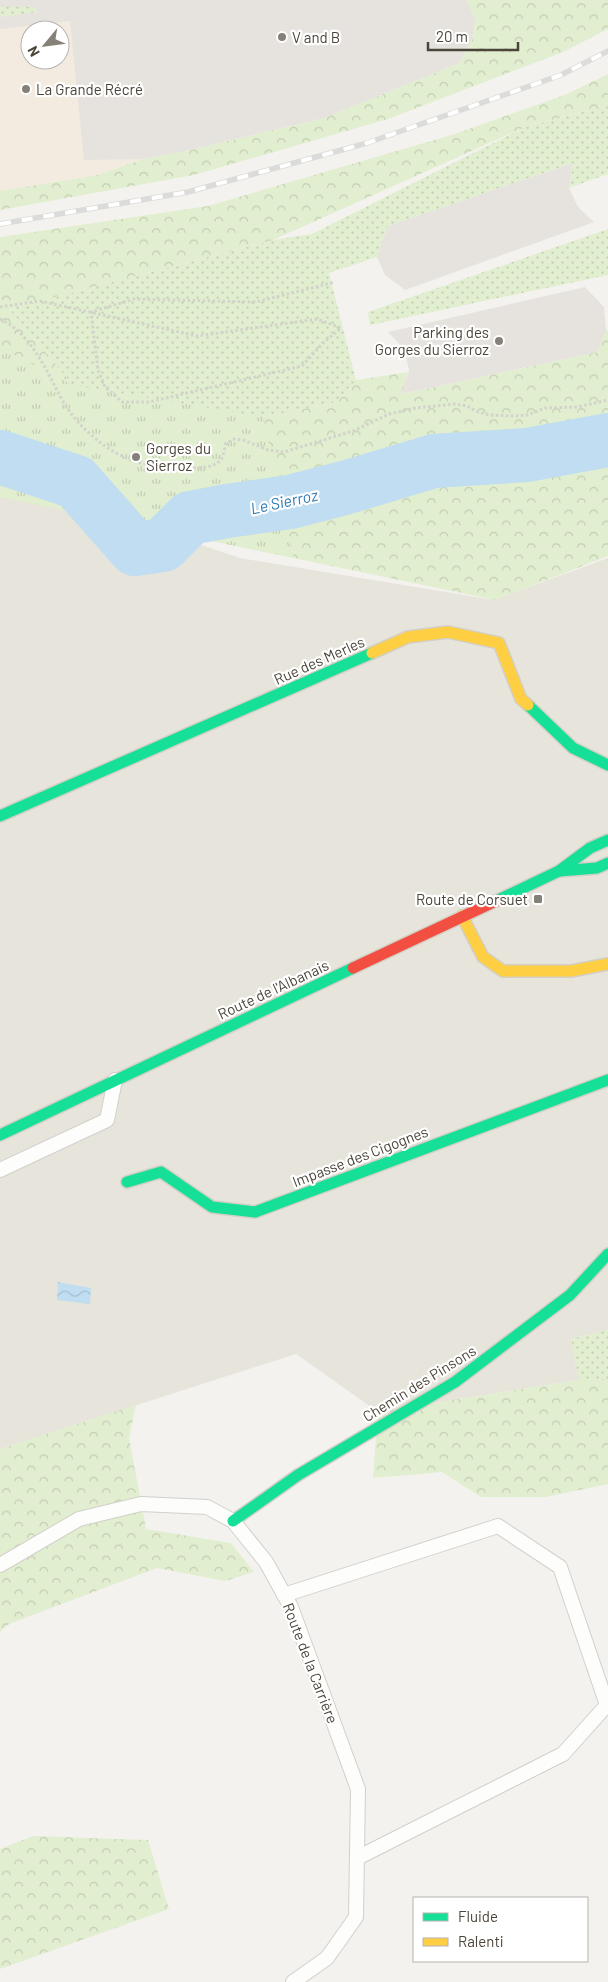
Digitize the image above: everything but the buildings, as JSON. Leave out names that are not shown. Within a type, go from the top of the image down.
[{"type":"street","name":"Rue des Merles","points":[[0,816],[408,637],[448,632],[499,643],[521,699],[573,748],[608,765]]},
{"type":"street","name":"Route de l'Albanais","points":[[0,1134],[559,871],[590,848],[608,840]]},
{"type":"street","name":"Route de l'Albanais","points":[[559,871],[597,868],[608,863]]},
{"type":"street","points":[[462,916],[483,957],[503,971],[572,971],[608,964]]},
{"type":"street","name":"Impasse des Cigognes","points":[[127,1182],[161,1172],[212,1207],[255,1212],[608,1080]]},
{"type":"street","name":"Chemin des Pinsons","points":[[233,1521],[298,1475],[456,1382],[570,1295],[608,1254]]},
{"type":"lane","points":[[0,1170],[108,1120],[115,1080]]},
{"type":"lane","name":"Route de la Carrière","points":[[0,1565],[79,1519],[141,1504],[206,1507],[233,1521],[266,1562],[291,1607],[358,1789],[356,1917],[327,1958],[293,1982]]},
{"type":"lane","points":[[284,1595],[498,1526],[560,1567],[607,1705],[563,1754],[357,1858]]},
{"type":"path","points":[[90,312],[134,299],[256,302],[335,282]]},
{"type":"path","points":[[0,307],[40,301],[90,312],[197,336],[317,319],[340,328],[302,366],[149,402],[122,402],[105,386],[98,370],[90,312]]},
{"type":"path","points":[[0,319],[13,327],[33,348],[52,378],[64,402],[86,430],[113,451],[136,462],[149,464],[189,468],[213,465],[220,461],[226,443],[234,439],[251,442],[268,450],[284,452],[353,431],[389,414],[430,406],[455,404],[467,406],[478,412],[490,415],[515,416],[528,415],[545,408],[577,407],[608,400]]},
{"type":"shaded area","points":[[0,0],[467,0],[472,40],[98,175],[0,191]]},
{"type":"shaded area","points":[[0,0],[467,0],[475,20],[472,40],[459,63],[324,118],[143,159],[84,160],[70,20],[20,20],[20,27],[0,29],[0,17],[38,12],[35,7],[0,7]]},
{"type":"shaded area","name":"Parking des Gorges du Sierroz","points":[[573,163],[569,188],[578,207],[594,222],[405,290],[385,275],[377,257],[388,226]]},
{"type":"shaded area","name":"Parking des Gorges du Sierroz","points":[[585,287],[604,307],[606,330],[597,352],[401,394],[409,371],[405,350],[388,332]]},
{"type":"shaded area","points":[[0,477],[240,558],[494,600],[608,558],[608,1330],[571,1339],[579,1380],[378,1412],[296,1354],[0,1449]]},
{"type":"green space","points":[[467,0],[608,0],[608,29],[563,52],[388,119],[194,175],[0,210],[0,191],[98,175],[143,159],[324,118],[459,63],[472,40],[475,21]]},
{"type":"green space","points":[[0,7],[35,7],[38,12],[0,17]]},
{"type":"green space","points":[[608,74],[608,105],[525,127],[273,240],[9,309],[72,384],[181,414],[263,417],[337,402],[356,380],[408,372],[402,394],[597,352],[606,330],[608,330],[608,556],[495,600],[0,497],[0,237],[208,206],[455,134],[567,94]]},
{"type":"green space","points":[[608,105],[608,174],[569,188],[573,163],[388,226],[377,257],[329,273],[356,380],[337,402],[263,417],[181,414],[72,385],[9,309],[273,240],[312,234],[525,127]]},
{"type":"green space","points":[[608,229],[608,275],[370,325],[368,312]]},
{"type":"green space","name":"Gorges du Sierroz","points":[[0,347],[72,385],[263,417],[294,558],[0,497]]},
{"type":"green space","points":[[608,1330],[608,1379],[579,1380],[571,1339]]},
{"type":"green space","points":[[608,1379],[608,1484],[546,1497],[481,1497],[442,1472],[373,1478],[378,1412],[579,1380]]},
{"type":"green space","points":[[136,1405],[129,1438],[146,1529],[231,1543],[254,1572],[225,1581],[157,1568],[9,1624],[0,1632],[0,1449]]},
{"type":"green space","points":[[33,1836],[148,1840],[169,1909],[0,1969],[0,1849]]},
{"type":"water","points":[[58,1282],[91,1288],[90,1304],[57,1300]]},
{"type":"waterway","name":"Le Sierroz","points":[[0,457],[76,482],[135,549],[163,545],[190,518],[290,502],[434,461],[527,455],[608,440]]},
{"type":"railway","points":[[0,224],[188,192],[367,143],[561,75],[608,51]]},
{"type":"traffic: fast","points":[[0,816],[372,653]]},
{"type":"traffic: fast","points":[[528,705],[573,748],[608,765]]},
{"type":"traffic: fast","points":[[498,900],[559,871],[590,848],[608,840]]},
{"type":"traffic: fast","points":[[559,871],[597,868],[608,863]]},
{"type":"traffic: fast","points":[[0,1135],[353,968]]},
{"type":"traffic: fast","points":[[127,1182],[161,1172],[212,1207],[255,1212],[608,1080]]},
{"type":"traffic: fast","points":[[233,1521],[298,1475],[455,1382],[570,1295],[608,1254]]},
{"type":"traffic: slow","points":[[372,653],[408,637],[448,632],[499,643],[521,699],[528,705]]},
{"type":"traffic: slow","points":[[462,916],[483,957],[503,971],[571,971],[608,964]]},
{"type":"traffic: jam","points":[[353,968],[498,900]]},
{"type":"place","name":"V and B","points":[[282,37]]},
{"type":"place","name":"La Grande Récré","points":[[26,89]]},
{"type":"place","name":"Parking des Gorges du Sierroz","points":[[499,341]]},
{"type":"place","name":"Gorges du Sierroz","points":[[136,457]]},
{"type":"place","name":"Route de Corsuet","points":[[538,899]]}]
